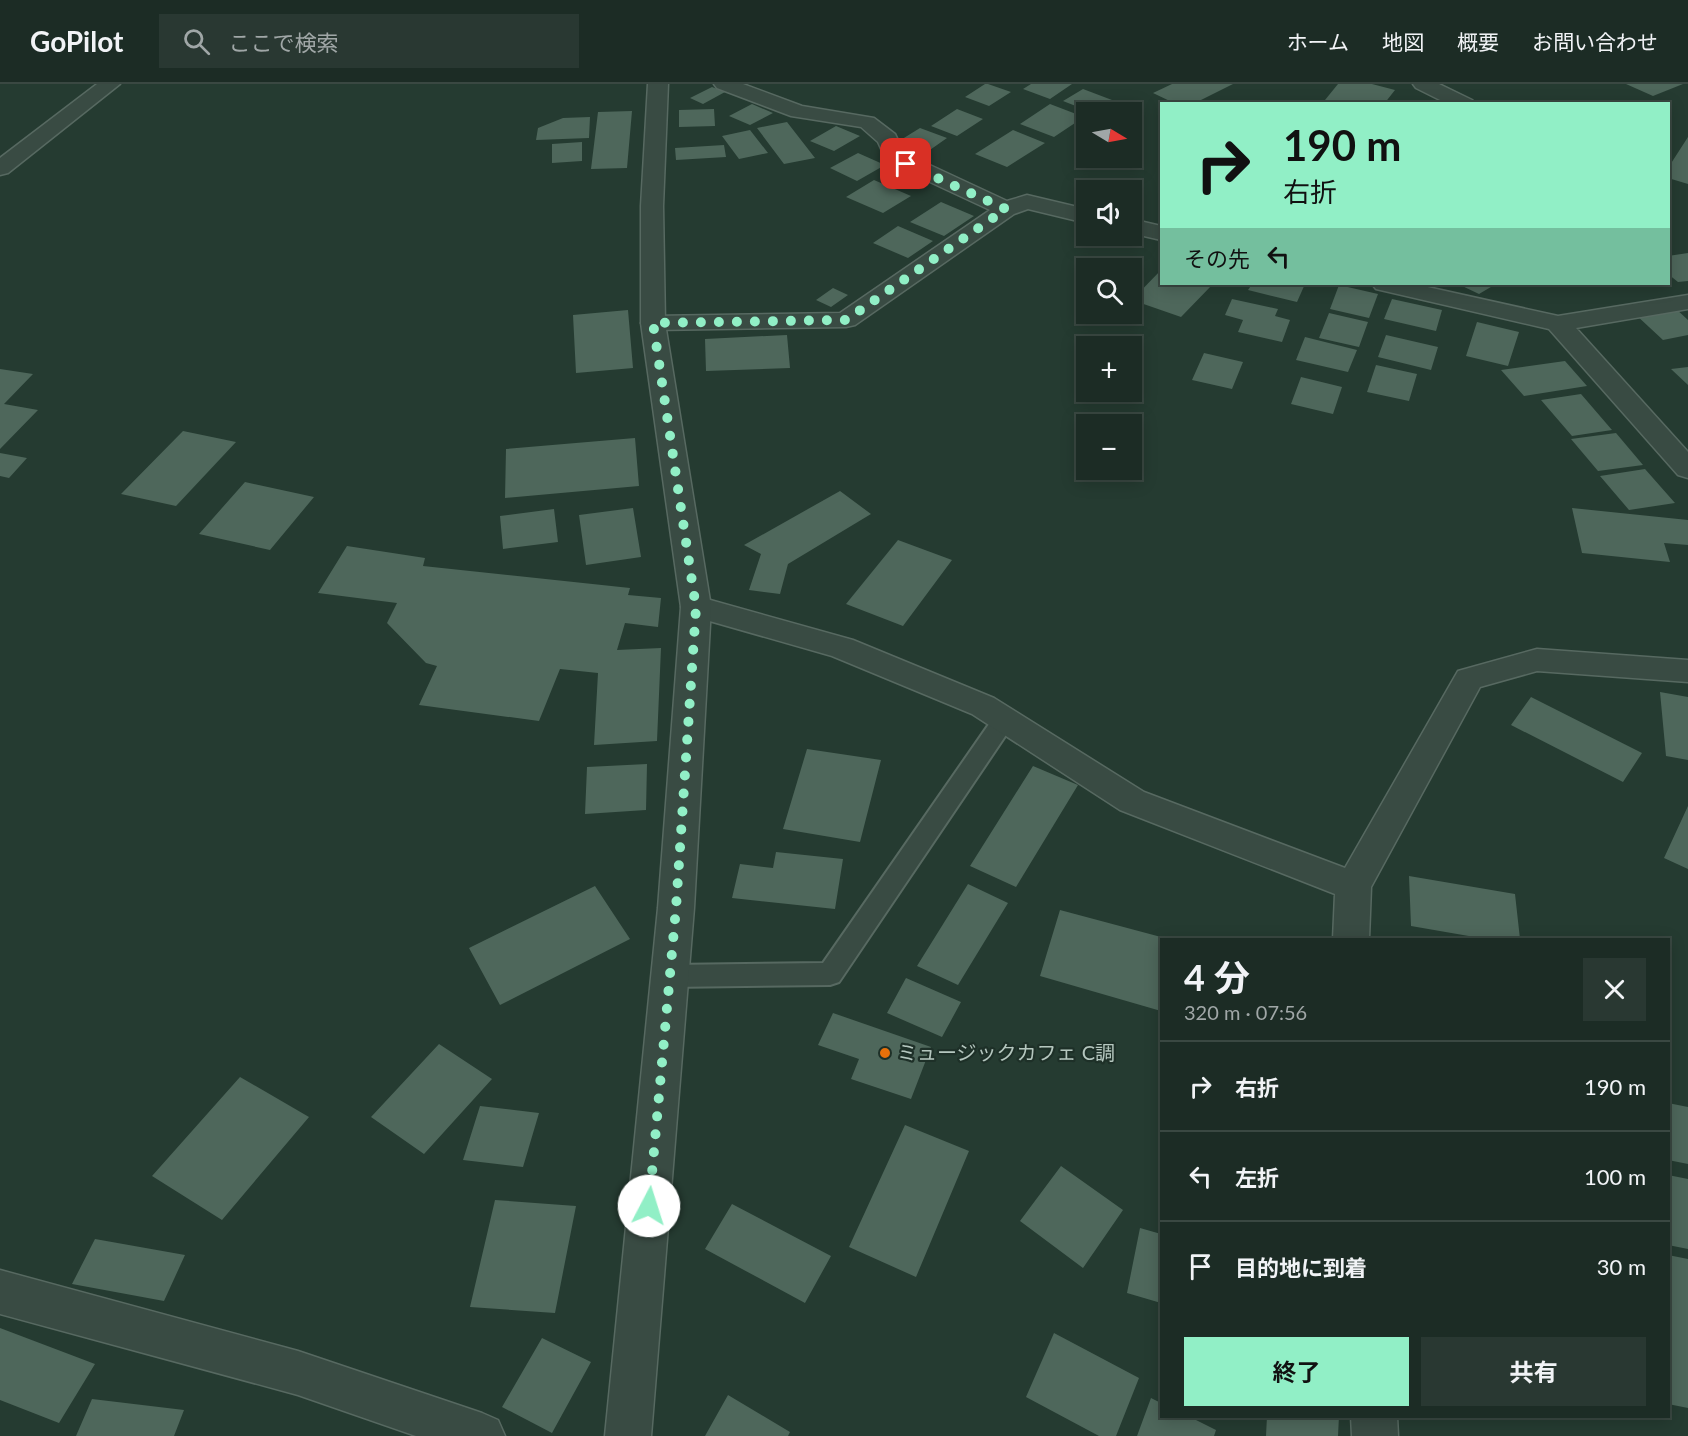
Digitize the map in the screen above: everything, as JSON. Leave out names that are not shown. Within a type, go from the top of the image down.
[{"type":"street","points":[[0,168],[110,84]]},
{"type":"street","points":[[628,1436],[669,976],[696,608],[653,323],[652,206],[658,84]]},
{"type":"street","points":[[724,84],[798,112],[867,122],[887,139],[895,158],[1006,209]]},
{"type":"street","points":[[1423,84],[1461,102]]},
{"type":"street","points":[[653,323],[846,320],[1006,209],[1028,202],[1076,214]]},
{"type":"street","points":[[1142,229],[1160,233]]},
{"type":"street","points":[[1388,285],[1558,323],[1688,302]]},
{"type":"street","points":[[1558,323],[1688,469]]},
{"type":"street","points":[[696,608],[842,648],[983,706],[1132,801],[1353,886]]},
{"type":"street","points":[[1351,938],[1353,886],[1469,679],[1537,660],[1688,671]]},
{"type":"street","points":[[0,1292],[298,1373],[482,1436]]},
{"type":"street","points":[[1374,1418],[1375,1436]]},
{"type":"lane","points":[[669,976],[830,974],[1004,720]]},
{"type":"building","points":[[985,84],[1011,92],[989,106],[965,97]]},
{"type":"building","points":[[1031,84],[1072,84],[1050,99],[1023,89]]},
{"type":"building","points":[[1172,84],[1233,84],[1197,102],[1172,102],[1153,93]]},
{"type":"building","points":[[1338,84],[1372,84],[1395,90],[1386,102],[1325,100]]},
{"type":"building","points":[[1626,84],[1683,84],[1653,96]]},
{"type":"building","points":[[712,87],[725,92],[703,104],[690,98]]},
{"type":"building","points":[[1083,89],[1112,100],[1108,102],[1076,102],[1076,106],[1063,101]]},
{"type":"building","points":[[752,104],[773,113],[750,125],[729,116]]},
{"type":"building","points":[[1050,104],[1076,114],[1076,122],[1054,137],[1020,124]]},
{"type":"building","points":[[714,109],[715,126],[679,127],[679,110]]},
{"type":"building","points":[[957,109],[983,119],[957,136],[931,126]]},
{"type":"building","points":[[632,111],[627,168],[591,169],[598,112]]},
{"type":"building","points":[[590,117],[589,138],[536,140],[538,128],[563,118]]},
{"type":"building","points":[[787,122],[815,158],[784,164],[757,128]]},
{"type":"building","points":[[836,126],[860,136],[834,151],[810,141]]},
{"type":"building","points":[[920,128],[947,138],[927,152],[899,141]]},
{"type":"building","points":[[750,130],[768,153],[739,159],[722,136]]},
{"type":"building","points":[[1013,130],[1045,143],[1007,167],[975,154]]},
{"type":"building","points":[[1688,137],[1688,184],[1670,179],[1670,165]]},
{"type":"building","points":[[582,142],[582,161],[552,163],[552,144]]},
{"type":"building","points":[[724,145],[726,157],[676,160],[675,148]]},
{"type":"building","points":[[858,153],[885,165],[857,181],[830,168]]},
{"type":"building","points":[[874,180],[911,196],[883,213],[846,197]]},
{"type":"building","points":[[941,202],[974,216],[944,236],[910,222]]},
{"type":"building","points":[[898,226],[933,241],[908,258],[873,243]]},
{"type":"building","points":[[1688,253],[1688,281],[1678,282],[1670,276],[1670,256]]},
{"type":"building","points":[[1160,271],[1160,285],[1212,285],[1181,317],[1142,303],[1142,290]]},
{"type":"building","points":[[1251,285],[1305,285],[1297,302],[1248,290]]},
{"type":"building","points":[[1339,285],[1378,294],[1369,318],[1330,309]]},
{"type":"building","points":[[1460,285],[1494,285],[1479,294]]},
{"type":"building","points":[[833,288],[848,295],[831,307],[816,300]]},
{"type":"building","points":[[1232,299],[1278,309],[1275,316],[1290,320],[1282,342],[1238,332],[1243,320],[1225,315]]},
{"type":"building","points":[[1392,299],[1442,310],[1436,331],[1384,319]]},
{"type":"building","points":[[1675,308],[1688,320],[1688,335],[1663,340],[1635,314]]},
{"type":"building","points":[[628,310],[633,368],[576,373],[573,315]]},
{"type":"building","points":[[1329,313],[1368,322],[1359,347],[1319,338]]},
{"type":"building","points":[[1477,322],[1519,332],[1508,366],[1466,356]]},
{"type":"building","points":[[787,335],[790,368],[706,371],[705,339]]},
{"type":"building","points":[[1386,335],[1438,347],[1431,370],[1378,357]]},
{"type":"building","points":[[1305,337],[1357,350],[1348,372],[1296,360]]},
{"type":"building","points":[[1204,353],[1243,362],[1232,389],[1192,380]]},
{"type":"building","points":[[1565,361],[1587,386],[1524,396],[1501,370]]},
{"type":"building","points":[[1376,365],[1417,374],[1409,401],[1367,392]]},
{"type":"building","points":[[1688,367],[1688,385],[1671,369]]},
{"type":"building","points":[[0,369],[33,374],[4,404],[38,410],[0,449]]},
{"type":"building","points":[[1301,377],[1342,387],[1333,414],[1291,404]]},
{"type":"building","points":[[1581,394],[1612,430],[1572,436],[1541,400]]},
{"type":"building","points":[[183,431],[236,442],[176,506],[121,494]]},
{"type":"building","points":[[1616,433],[1643,465],[1598,471],[1571,439]]},
{"type":"building","points":[[635,438],[639,486],[505,498],[506,449]]},
{"type":"building","points":[[0,453],[27,458],[9,478],[0,476]]},
{"type":"building","points":[[1645,469],[1675,503],[1629,510],[1600,476]]},
{"type":"building","points":[[245,482],[314,497],[270,550],[199,534]]},
{"type":"building","points":[[840,491],[871,514],[788,564],[780,594],[749,590],[761,554],[744,545]]},
{"type":"building","points":[[633,508],[641,557],[586,565],[579,515]]},
{"type":"building","points":[[1572,508],[1688,520],[1688,545],[1664,543],[1670,562],[1582,553]]},
{"type":"building","points":[[554,509],[558,542],[503,549],[500,516]]},
{"type":"building","points":[[898,540],[952,560],[903,626],[846,604]]},
{"type":"building","points":[[347,546],[425,558],[423,566],[630,588],[628,595],[661,598],[658,627],[625,623],[617,650],[661,648],[657,741],[594,745],[598,673],[560,669],[539,721],[419,705],[437,666],[426,663],[387,623],[397,603],[318,593]]},
{"type":"building","points":[[1660,692],[1688,697],[1688,760],[1666,756]]},
{"type":"building","points":[[1531,697],[1642,753],[1623,782],[1511,725]]},
{"type":"building","points":[[807,749],[881,760],[860,842],[783,829]]},
{"type":"building","points":[[647,764],[646,810],[585,814],[587,767]]},
{"type":"building","points":[[1033,766],[1078,785],[1016,887],[970,866]]},
{"type":"building","points":[[1688,806],[1688,869],[1664,858]]},
{"type":"building","points":[[776,852],[843,859],[835,909],[732,898],[740,864],[773,868]]},
{"type":"building","points":[[1409,876],[1515,894],[1520,938],[1480,938],[1411,926]]},
{"type":"building","points":[[968,884],[1008,903],[958,985],[917,966]]},
{"type":"building","points":[[595,886],[630,939],[500,1005],[469,948]]},
{"type":"building","points":[[1060,910],[1161,937],[1160,1011],[1040,976]]},
{"type":"building","points":[[906,978],[961,1002],[942,1037],[887,1013]]},
{"type":"building","name":"ミュージックカフェ C調","points":[[833,1013],[931,1047],[911,1099],[851,1079],[859,1059],[818,1045]]},
{"type":"building","points":[[439,1044],[492,1079],[424,1154],[371,1117]]},
{"type":"building","points":[[240,1077],[309,1117],[222,1220],[152,1176]]},
{"type":"building","points":[[1670,1103],[1688,1107],[1688,1164],[1670,1160]]},
{"type":"building","points":[[480,1106],[539,1113],[523,1167],[463,1160]]},
{"type":"building","points":[[905,1125],[969,1151],[916,1277],[849,1247]]},
{"type":"building","points":[[1061,1166],[1123,1210],[1083,1268],[1020,1221]]},
{"type":"building","points":[[1670,1175],[1688,1179],[1688,1249],[1670,1245]]},
{"type":"building","points":[[495,1200],[576,1206],[555,1313],[470,1307]]},
{"type":"building","points":[[732,1204],[831,1256],[805,1303],[705,1249]]},
{"type":"building","points":[[1140,1228],[1160,1234],[1160,1303],[1127,1293]]},
{"type":"building","points":[[95,1239],[185,1255],[164,1301],[72,1284]]},
{"type":"building","points":[[1670,1255],[1688,1259],[1688,1408],[1670,1404]]},
{"type":"building","points":[[0,1328],[95,1364],[59,1423],[0,1400]]},
{"type":"building","points":[[1054,1333],[1139,1378],[1116,1436],[1099,1436],[1026,1397]]},
{"type":"building","points":[[542,1338],[591,1362],[552,1433],[502,1407]]},
{"type":"building","points":[[728,1395],[790,1432],[788,1436],[705,1436]]},
{"type":"building","points":[[1151,1398],[1160,1402],[1160,1418],[1192,1418],[1216,1430],[1214,1436],[1137,1436]]},
{"type":"building","points":[[92,1399],[184,1410],[174,1436],[76,1436]]},
{"type":"building","points":[[1267,1418],[1339,1418],[1338,1436],[1266,1436]]},
{"type":"place","name":"ミュージックカフェ C調","points":[[885,1053]]},
{"type":"route","points":[[649,1206],[676,908],[696,608],[653,323],[846,320],[1006,209],[906,164]]}]
